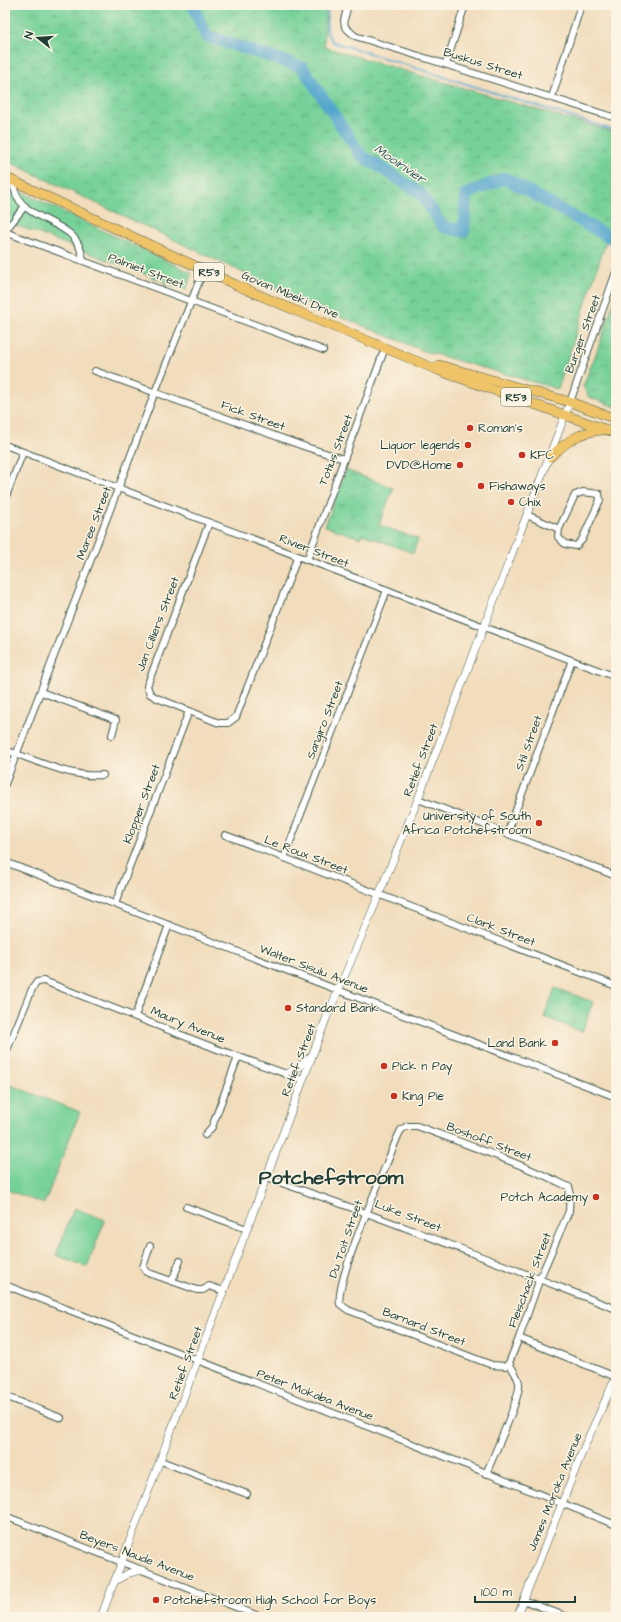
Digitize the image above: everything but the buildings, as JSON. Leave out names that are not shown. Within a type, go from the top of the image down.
[{"type":"main road","name":"Govan Mbeki Drive","points":[[9,179],[281,305],[440,371],[616,433]]},
{"type":"main road","name":"Govan Mbeki Drive","points":[[416,360],[443,366],[570,402],[616,419]]},
{"type":"main road","points":[[550,457],[563,445],[578,435],[593,430],[606,430]]},
{"type":"street","name":"Buskus Street","points":[[348,5],[345,16],[345,27],[349,32],[360,38],[616,118]]},
{"type":"street","points":[[446,64],[465,5]]},
{"type":"street","points":[[552,97],[582,5]]},
{"type":"street","points":[[9,179],[25,206],[38,217],[69,233],[81,248],[83,260]]},
{"type":"street","points":[[5,231],[25,206]]},
{"type":"street","name":"Palmiet Street","points":[[5,231],[323,350]]},
{"type":"street","name":"Maree Street","points":[[5,784],[155,392],[204,269]]},
{"type":"street","name":"Burger Street","points":[[570,402],[616,272]]},
{"type":"street","name":"Totius Street","points":[[307,560],[385,348]]},
{"type":"street","name":"Fick Street","points":[[95,371],[306,448],[344,459]]},
{"type":"street","name":"Retief Street","points":[[101,1617],[123,1563],[312,1056],[418,799],[570,402]]},
{"type":"street","name":"Rivier Street","points":[[5,445],[616,677]]},
{"type":"street","points":[[5,499],[23,452]]},
{"type":"street","points":[[583,492],[599,494],[600,500],[580,544],[572,546],[560,542],[558,537],[559,529],[575,495],[583,492]]},
{"type":"street","points":[[527,515],[559,529]]},
{"type":"street","name":"Jan Cilliers Street","points":[[189,711],[154,696],[148,690],[147,686],[209,523]]},
{"type":"street","points":[[189,711],[219,723],[228,723],[236,717],[298,556]]},
{"type":"street","name":"Sangiro Street","points":[[284,858],[387,590]]},
{"type":"street","name":"Stil Street","points":[[507,834],[572,660]]},
{"type":"street","points":[[41,692],[116,720],[112,735]]},
{"type":"street","name":"Klopper Street","points":[[115,904],[189,711]]},
{"type":"street","points":[[5,750],[74,773],[89,776],[103,775]]},
{"type":"street","points":[[418,799],[616,876]]},
{"type":"street","name":"Le Roux Street","points":[[225,835],[379,895]]},
{"type":"street","name":"Walter Sisulu Avenue","points":[[5,862],[616,1097]]},
{"type":"street","name":"Clark Street","points":[[379,895],[616,986]]},
{"type":"street","name":"Maury Avenue","points":[[170,925],[135,1016],[303,1080]]},
{"type":"street","points":[[5,1055],[32,989],[40,981],[48,981],[135,1016]]},
{"type":"street","points":[[204,1134],[212,1127],[238,1056]]},
{"type":"street","points":[[286,1074],[298,1068],[312,1056]]},
{"type":"street","name":"Boshoff Street","points":[[401,1130],[407,1126],[417,1126],[543,1175],[569,1187]]},
{"type":"street","name":"Du Toit Street","points":[[348,1310],[340,1304],[340,1296],[366,1212],[401,1130]]},
{"type":"street","name":"Luke Street","points":[[267,1178],[366,1212],[540,1278],[616,1309]]},
{"type":"street","name":"Fleischack Street","points":[[509,1363],[540,1278],[569,1211],[571,1198],[569,1187]]},
{"type":"street","points":[[186,1207],[247,1230]]},
{"type":"street","points":[[150,1246],[144,1270],[200,1291],[209,1286],[224,1291]]},
{"type":"street","points":[[172,1281],[180,1261]]},
{"type":"street","name":"Peter Mokaba Avenue","points":[[5,1285],[616,1525]]},
{"type":"street","name":"Barnard Street","points":[[348,1310],[492,1365],[504,1367],[509,1363]]},
{"type":"street","points":[[519,1338],[616,1377]]},
{"type":"street","points":[[486,1474],[509,1418],[518,1389],[519,1383],[517,1377],[509,1363]]},
{"type":"street","name":"James Moroka Avenue","points":[[516,1617],[616,1377]]},
{"type":"street","points":[[5,1396],[61,1418]]},
{"type":"street","points":[[161,1461],[247,1494]]},
{"type":"street","name":"Beyers Naude Avenue","points":[[5,1516],[261,1617]]},
{"type":"street","points":[[115,1581],[129,1573],[142,1570]]},
{"type":"street","points":[[523,1600],[567,1617]]},
{"type":"green space","points":[[5,5],[326,5],[324,47],[616,133],[616,210],[558,389],[424,351],[303,301],[5,160]]},
{"type":"green space","points":[[5,184],[192,273],[186,290],[5,221]]},
{"type":"green space","points":[[616,295],[616,407],[589,397],[583,386],[596,354]]},
{"type":"green space","points":[[346,470],[393,488],[379,525],[418,539],[413,553],[362,534],[360,538],[325,526]]},
{"type":"green space","points":[[555,988],[593,1002],[582,1032],[544,1017]]},
{"type":"green space","points":[[5,1083],[80,1112],[44,1204],[5,1189]]},
{"type":"green space","points":[[74,1208],[105,1220],[87,1267],[56,1255]]},
{"type":"waterway","name":"Mooirivier","points":[[193,5],[206,36],[302,67],[361,155],[420,193],[443,227],[464,231],[466,194],[505,178],[616,241]]},
{"type":"waterway","points":[[328,5],[327,30],[333,42],[616,131]]},
{"type":"place","name":"Roman's","points":[[470,428]]},
{"type":"place","name":"Liquor legends","points":[[468,445]]},
{"type":"place","name":"KFC","points":[[522,455]]},
{"type":"place","name":"DVD@Home","points":[[460,465]]},
{"type":"place","name":"Fishaways","points":[[481,486]]},
{"type":"place","name":"Chix","points":[[511,502]]},
{"type":"place","name":"University of South Africa Potchefstroom","points":[[539,823]]},
{"type":"place","name":"Standard Bank","points":[[288,1008]]},
{"type":"place","name":"Land Bank","points":[[555,1043]]},
{"type":"place","name":"Pick n Pay","points":[[384,1066]]},
{"type":"place","name":"King Pie","points":[[394,1096]]},
{"type":"place","name":"Potch Academy","points":[[596,1197]]},
{"type":"place","name":"Potchefstroom High School for Boys","points":[[156,1600]]},
{"type":"district","name":"Potchefstroom","points":[[331,1178]]}]
